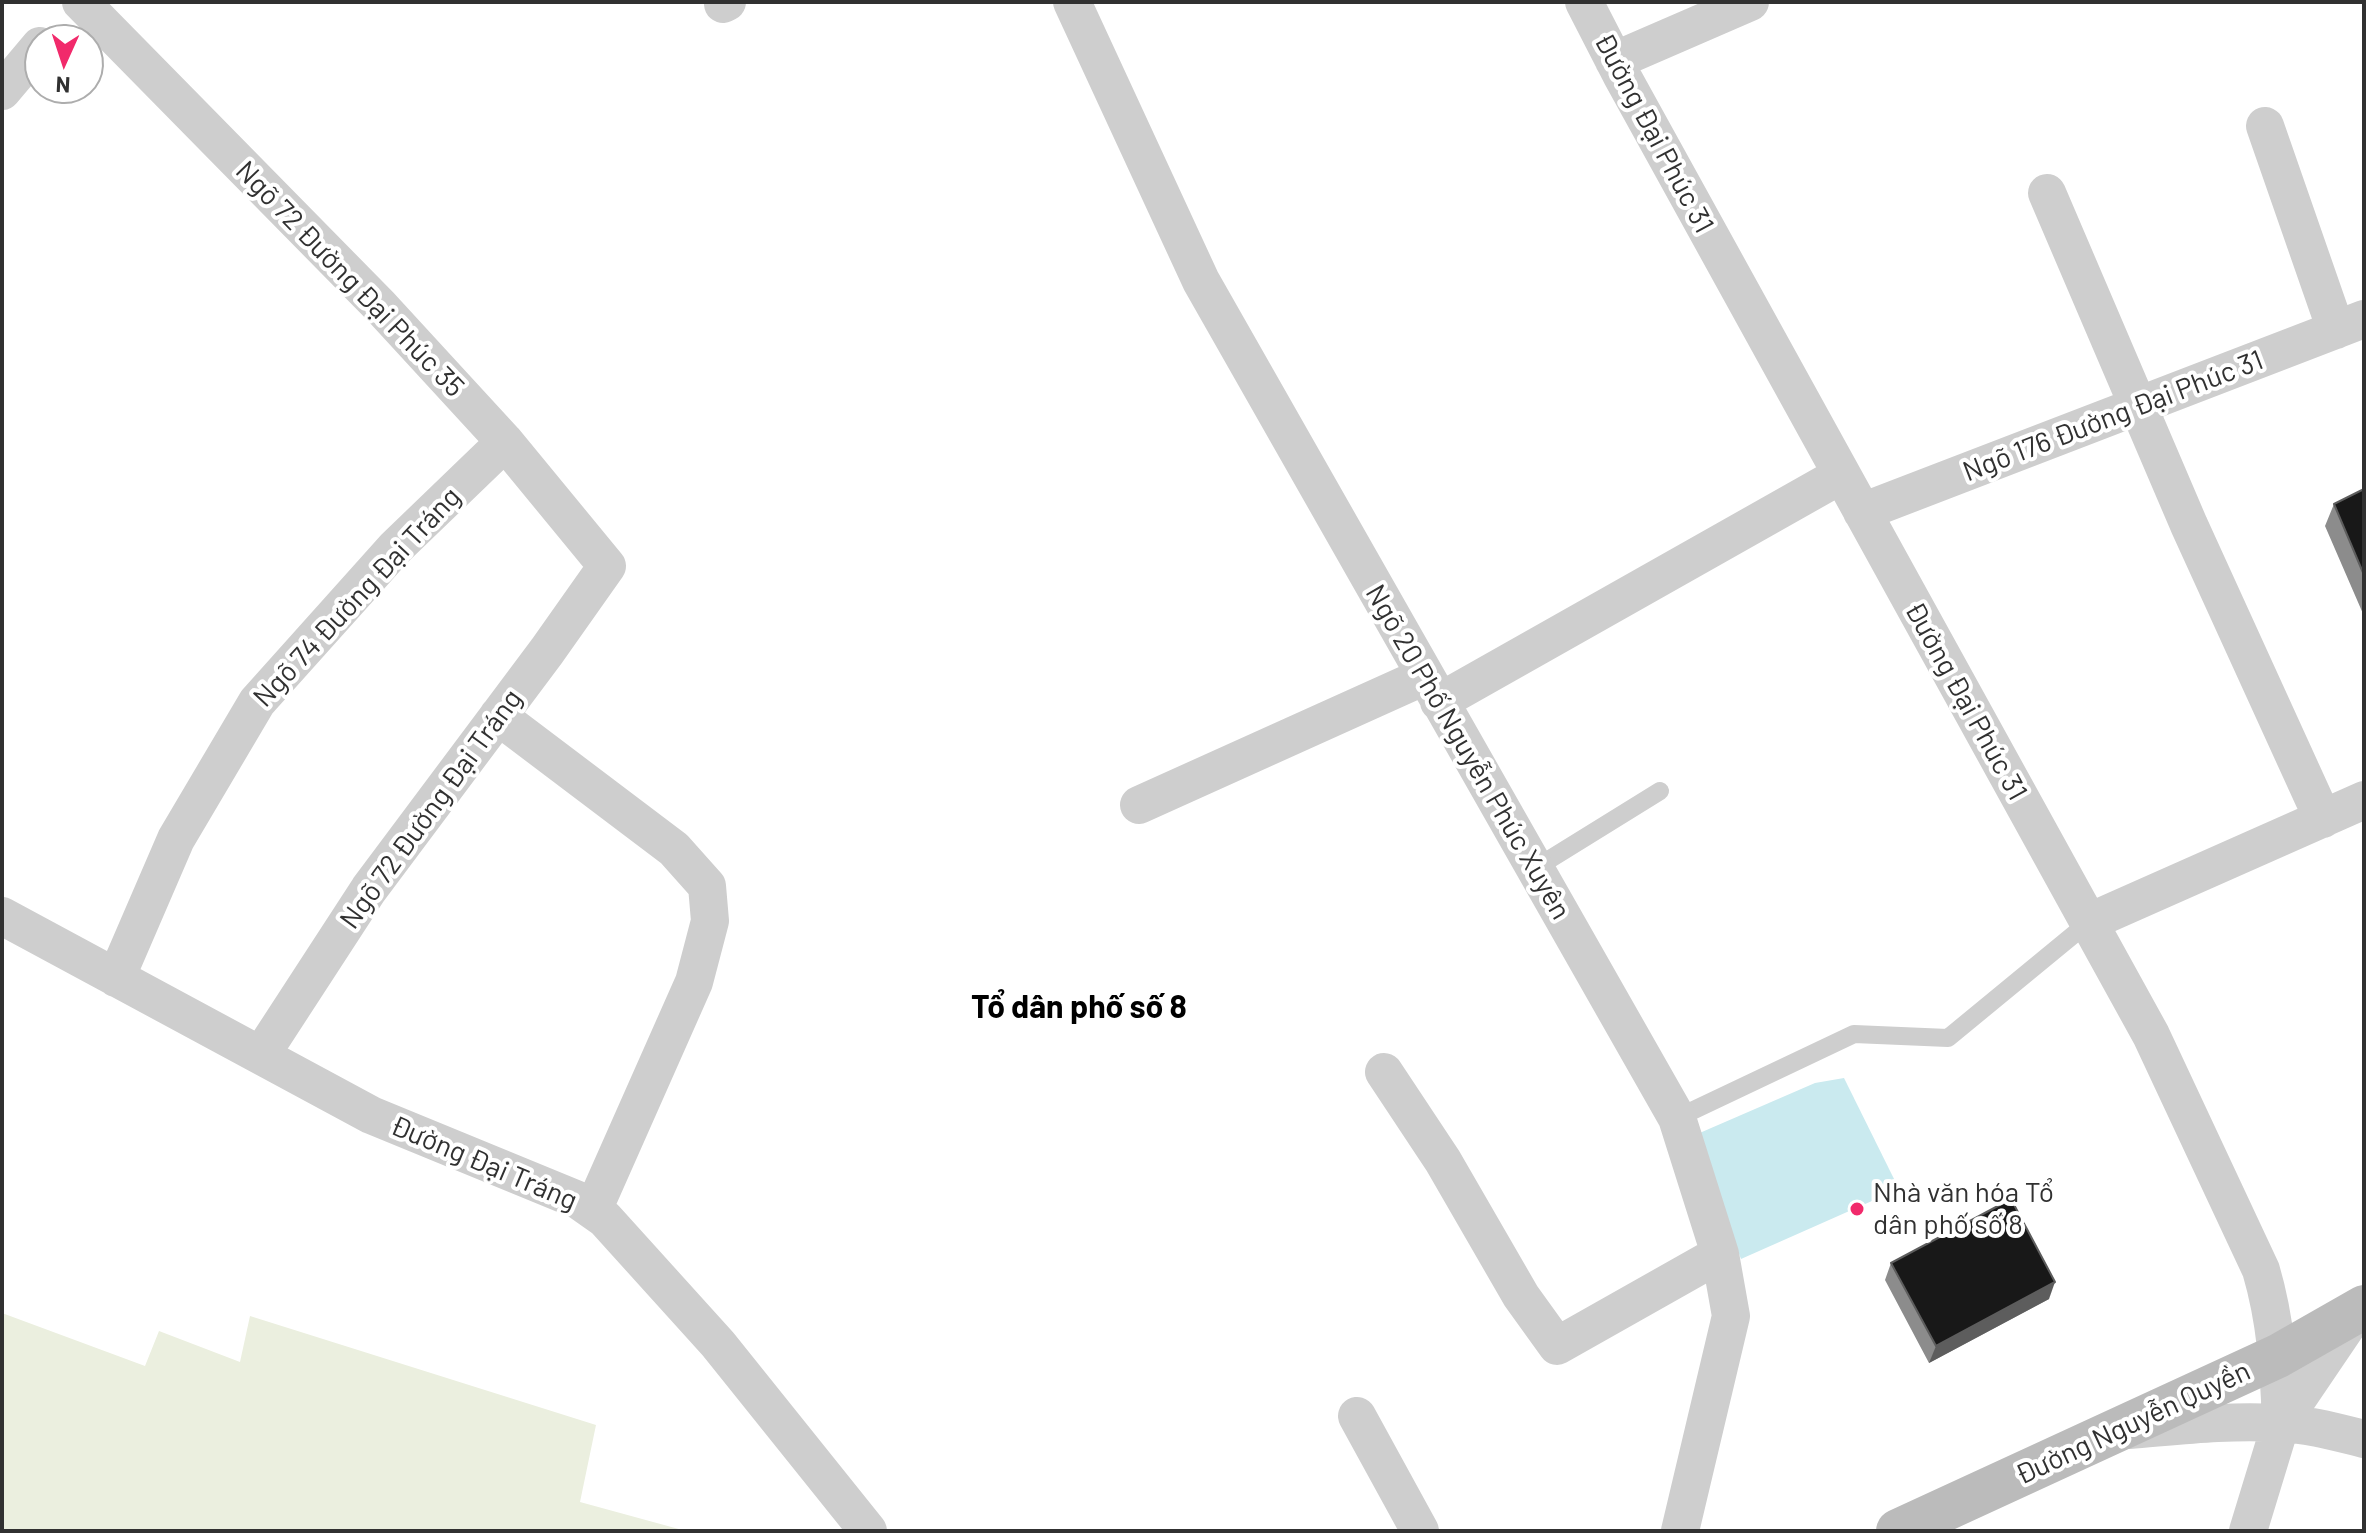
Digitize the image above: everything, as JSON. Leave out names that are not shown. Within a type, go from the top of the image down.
[{"type":"street","points":[[59,24],[79,2]]},
{"type":"street","name":"Ngõ 72 Đường Đại Phúc 35","points":[[79,2],[380,306],[505,442],[607,566]]},
{"type":"street","name":"Ngõ 20 Phố Nguyễn Phúc Xuyên","points":[[1072,2],[1201,281],[1677,1118],[1720,1254],[1731,1316],[1680,1531]]},
{"type":"street","name":"Đường Đại Phúc 31","points":[[1584,2],[2151,1035],[2261,1270],[2271,1306],[2278,1356],[2281,1423]]},
{"type":"street","points":[[1614,61],[1750,2]]},
{"type":"street","points":[[2,91],[24,65]]},
{"type":"street","points":[[2265,126],[2350,324]]},
{"type":"street","points":[[2047,193],[2138,406],[2323,819]]},
{"type":"street","name":"Ngõ 176 Đường Đại Phúc 31","points":[[1862,512],[2350,324]]},
{"type":"street","name":"Ngõ 74 Đường Đại Tráng","points":[[116,978],[176,839],[257,702],[395,548],[505,442]]},
{"type":"street","points":[[1139,805],[1432,689],[1841,475]]},
{"type":"street","name":"Ngõ 72 Đường Đại Tráng","points":[[261,1055],[369,889],[607,566]]},
{"type":"street","points":[[498,716],[674,849],[707,886],[710,921],[694,982],[593,1210]]},
{"type":"street","points":[[2089,922],[2364,800]]},
{"type":"street","name":"Đường Đại Tráng","points":[[2,916],[371,1115],[578,1200],[593,1210],[605,1219],[718,1344],[868,1531]]},
{"type":"street","points":[[1384,1072],[1443,1161],[1521,1296],[1557,1346],[1720,1254]]},
{"type":"street","points":[[2248,1531],[2281,1423],[2362,1308]]},
{"type":"street","name":"Đường Nguyễn Quyền","points":[[1898,1531],[2278,1356],[2362,1308]]},
{"type":"street","points":[[1357,1416],[1420,1531]]},
{"type":"street","points":[[2113,1432],[2229,1421],[2322,1428],[2364,1439]]},
{"type":"lane","points":[[1534,869],[1660,791]]},
{"type":"lane","points":[[1677,1118],[1854,1034],[1948,1038],[2089,922]]},
{"type":"green space","points":[[2,1313],[145,1366],[159,1331],[240,1362],[250,1316],[596,1425],[580,1502],[686,1531],[2,1531]]},
{"type":"water","points":[[1844,1078],[1899,1189],[1741,1259],[1695,1135],[1815,1083]]},
{"type":"building","points":[[2364,489],[2364,575],[2334,504]]},
{"type":"building","points":[[2011,1199],[2055,1282],[1936,1346],[1891,1263]]},
{"type":"place","name":"Nhà văn hóa Tổ dân phố số 8","points":[[1857,1209]]},
{"type":"district","name":"Tổ dân phố số 8","points":[[1079,1007]]}]
